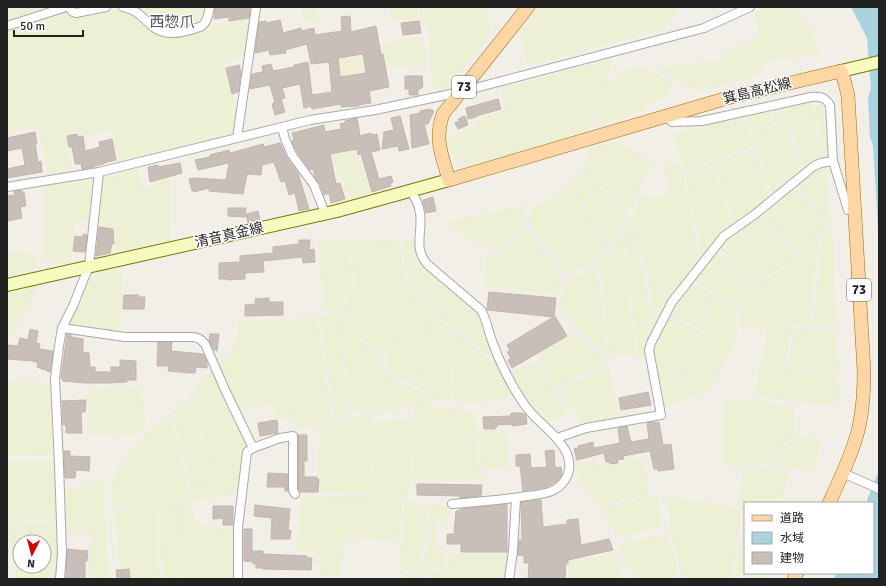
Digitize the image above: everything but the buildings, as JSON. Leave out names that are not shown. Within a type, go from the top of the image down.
[{"type":"main road","name":"73","points":[[449,180],[438,136],[439,126],[443,114],[528,7]]},
{"type":"main road","points":[[841,71],[879,62]]},
{"type":"main road","name":"73","points":[[830,502],[847,474],[856,437],[864,393],[848,96],[841,71]]},
{"type":"main road","name":"箕島高松線","points":[[449,180],[731,97],[841,71]]},
{"type":"main road","name":"清音真金線","points":[[7,285],[325,213],[449,180]]},
{"type":"street","points":[[7,26],[66,7]]},
{"type":"street","points":[[69,7],[76,13],[106,7]]},
{"type":"street","points":[[124,7],[136,11],[160,31],[176,33],[202,26],[206,23],[210,7]]},
{"type":"street","points":[[237,138],[256,7]]},
{"type":"street","points":[[7,187],[99,172],[310,120],[375,110],[460,92],[704,28],[750,7]]},
{"type":"street","points":[[666,116],[672,122],[702,122],[818,96],[825,98],[830,105],[833,161],[848,210],[855,209]]},
{"type":"street","points":[[282,127],[285,139],[292,155],[314,186],[325,213]]},
{"type":"street","points":[[557,438],[586,428],[661,415],[649,350],[651,343],[672,302],[724,236],[754,215],[814,166],[833,161]]},
{"type":"street","points":[[60,579],[62,553],[55,378],[58,346],[62,328],[73,306],[89,266],[99,172]]},
{"type":"street","points":[[410,190],[417,201],[420,214],[419,248],[422,257],[427,264],[481,310],[486,319],[496,349],[510,380],[523,403],[542,426],[557,438],[568,455],[569,460],[568,475],[565,481],[552,491],[516,499],[452,504]]},
{"type":"street","points":[[62,328],[119,336],[188,337],[200,339],[205,344],[253,448]]},
{"type":"street","points":[[238,579],[238,527],[247,452],[276,439],[293,436],[293,490],[295,494]]},
{"type":"street","points":[[847,474],[879,489]]},
{"type":"street","points":[[509,579],[513,551],[516,499]]},
{"type":"green space","points":[[7,7],[54,7],[7,22]]},
{"type":"green space","points":[[134,7],[207,7],[203,22],[176,30],[157,28]]},
{"type":"green space","points":[[300,7],[324,8],[317,9],[318,20],[303,22]]},
{"type":"green space","points":[[389,7],[416,7],[418,17],[393,22]]},
{"type":"green space","points":[[419,7],[496,7],[487,11],[491,33],[450,86],[432,89],[428,31]]},
{"type":"green space","points":[[538,7],[677,7],[675,9],[678,13],[667,22],[663,29],[527,65],[518,32]]},
{"type":"green space","points":[[764,7],[794,7],[796,12],[803,18],[812,30],[821,55],[763,62],[764,73],[700,92],[658,68],[724,59],[725,53],[759,36],[754,12]]},
{"type":"green space","points":[[68,10],[129,10],[158,34],[242,21],[247,22],[249,26],[246,57],[224,63],[237,112],[231,136],[119,164],[112,130],[85,136],[75,131],[66,133],[72,171],[48,175],[38,124],[23,127],[23,130],[7,134],[7,28]]},
{"type":"green space","points":[[403,38],[423,38],[425,65],[394,68],[385,65],[382,55],[373,57],[379,47]]},
{"type":"green space","points":[[338,58],[347,60],[361,58],[363,73],[352,74],[351,78],[340,79]]},
{"type":"green space","points":[[613,58],[605,93],[586,133],[473,165],[461,163],[456,160],[451,153],[447,144],[448,138],[475,127],[479,118],[506,110],[501,88]]},
{"type":"green space","points":[[631,68],[646,68],[651,70],[676,86],[669,89],[670,96],[644,105],[646,110],[592,127],[610,83],[614,84],[619,72]]},
{"type":"green space","points":[[814,101],[818,160],[805,168],[786,120],[775,123],[773,109]]},
{"type":"green space","points":[[816,101],[823,104],[827,156],[820,159]]},
{"type":"green space","points":[[771,110],[773,124],[752,130],[745,116]]},
{"type":"green space","points":[[742,118],[750,131],[754,146],[683,169],[672,134],[709,124]]},
{"type":"green space","points":[[784,123],[802,169],[771,193],[752,132]]},
{"type":"green space","points":[[618,141],[653,164],[628,209],[582,170],[590,149]]},
{"type":"green space","points":[[354,148],[372,193],[350,199],[330,155]]},
{"type":"green space","points":[[755,149],[769,196],[755,208],[733,222],[715,161]]},
{"type":"green space","points":[[679,162],[688,193],[699,260],[674,293],[651,335],[651,307],[648,271],[636,247],[631,220],[641,195],[657,197],[664,195],[668,184],[668,177],[664,173],[665,167]]},
{"type":"green space","points":[[713,162],[732,224],[725,228],[701,259],[690,191],[684,171]]},
{"type":"green space","points":[[827,167],[829,206],[833,227],[829,230],[798,184],[819,169]]},
{"type":"green space","points":[[138,168],[143,189],[151,187],[170,176],[171,244],[115,256],[115,229],[96,227],[102,179],[122,176],[123,171]]},
{"type":"green space","points":[[581,172],[629,212],[611,240],[569,186]]},
{"type":"green space","points":[[81,179],[97,181],[92,221],[76,220],[70,266],[42,259],[44,184]]},
{"type":"green space","points":[[795,187],[826,231],[809,241],[799,253],[763,214]]},
{"type":"green space","points":[[567,188],[609,242],[598,259],[592,264],[567,274],[528,220],[534,205],[548,200]]},
{"type":"green space","points":[[527,205],[523,220],[516,232],[503,248],[498,250],[486,250],[445,222]]},
{"type":"green space","points":[[761,216],[797,254],[790,263],[769,273],[754,284],[719,248],[730,236],[749,226]]},
{"type":"green space","points":[[628,222],[635,254],[646,274],[650,326],[645,347],[646,356],[638,356],[623,230]]},
{"type":"green space","points":[[525,224],[547,258],[564,279],[558,286],[555,294],[483,287],[487,256],[504,254],[514,243]]},
{"type":"green space","points":[[833,232],[837,326],[813,326],[822,237]]},
{"type":"green space","points":[[622,233],[636,356],[610,355],[599,264]]},
{"type":"green space","points":[[818,238],[810,326],[793,325],[783,368],[839,377],[839,398],[834,404],[816,405],[754,395],[767,329],[741,328],[739,321],[741,307],[754,288],[768,277],[792,264],[808,245]]},
{"type":"green space","points":[[317,239],[348,241],[353,287],[345,295],[342,309],[324,311]]},
{"type":"green space","points":[[400,240],[402,266],[408,279],[427,303],[436,310],[433,316],[418,301],[415,301],[387,348],[382,361],[375,351],[351,326],[344,306],[346,298],[355,288],[350,241],[367,242]]},
{"type":"green space","points":[[402,240],[415,240],[415,249],[419,260],[423,265],[406,269]]},
{"type":"green space","points":[[23,251],[34,254],[40,259],[33,272],[7,278],[7,252]]},
{"type":"green space","points":[[717,251],[752,287],[738,306],[693,280]]},
{"type":"green space","points":[[425,266],[478,310],[496,359],[490,356],[437,314],[437,309],[421,293],[407,272]]},
{"type":"green space","points":[[123,267],[120,335],[70,327],[67,324],[91,274]]},
{"type":"green space","points":[[597,267],[608,355],[569,321],[560,306],[563,288],[571,279]]},
{"type":"green space","points":[[692,283],[713,295],[699,327],[670,317],[679,300]]},
{"type":"green space","points":[[40,285],[7,342],[7,293]]},
{"type":"green space","points":[[716,297],[737,308],[737,336],[730,354],[708,392],[695,395],[664,408],[663,401],[705,330],[701,328]]},
{"type":"green space","points":[[416,303],[433,317],[412,384],[397,379],[390,374],[385,365],[385,361],[389,348],[413,305]]},
{"type":"green space","points":[[344,312],[348,326],[374,355],[389,377],[395,382],[422,393],[433,402],[433,406],[399,409],[377,414],[377,409],[351,412],[339,313]]},
{"type":"green space","points":[[338,313],[349,411],[335,420],[319,316]]},
{"type":"green space","points":[[317,317],[332,420],[325,425],[296,429],[293,420],[276,320]]},
{"type":"green space","points":[[434,317],[448,327],[452,400],[434,399],[413,385]]},
{"type":"green space","points":[[669,319],[701,331],[663,397],[654,350],[655,344]]},
{"type":"green space","points":[[238,320],[276,320],[292,418],[277,421],[271,405],[248,409],[240,414],[217,367],[230,356],[237,334]]},
{"type":"green space","points":[[450,329],[490,359],[498,362],[512,394],[498,399],[473,404],[454,401]]},
{"type":"green space","points":[[796,329],[836,330],[840,375],[787,366]]},
{"type":"green space","points":[[573,333],[606,360],[555,388],[536,357]]},
{"type":"green space","points":[[534,362],[569,414],[549,422],[528,402],[512,372]]},
{"type":"green space","points":[[609,364],[620,416],[584,424],[560,391]]},
{"type":"green space","points":[[213,370],[248,447],[243,450],[238,493],[192,502],[190,489],[216,483],[190,398],[199,382],[233,472],[199,381]]},
{"type":"green space","points":[[7,381],[53,383],[54,455],[7,456]]},
{"type":"green space","points":[[123,386],[139,388],[142,390],[145,423],[135,436],[116,435],[116,387]]},
{"type":"green space","points":[[106,387],[114,388],[114,435],[87,435],[88,389],[94,390]]},
{"type":"green space","points":[[722,398],[773,403],[795,407],[793,434],[776,453],[770,463],[734,467],[723,465]]},
{"type":"green space","points":[[189,399],[214,482],[191,488],[186,473],[173,411]]},
{"type":"green space","points":[[434,407],[465,410],[475,416],[479,470],[484,480],[411,481],[414,409]]},
{"type":"green space","points":[[171,413],[183,467],[117,470],[154,425]]},
{"type":"green space","points":[[374,413],[371,494],[321,493],[318,479],[319,430],[332,427],[348,417]]},
{"type":"green space","points":[[412,419],[409,495],[373,494],[375,421]]},
{"type":"green space","points":[[507,430],[510,467],[484,470],[481,463],[479,431]]},
{"type":"green space","points":[[795,435],[822,441],[817,457],[817,465],[812,471],[773,465],[777,456]]},
{"type":"green space","points":[[645,457],[649,494],[599,505],[580,482],[575,468],[576,463],[596,458],[598,467]]},
{"type":"green space","points":[[55,460],[58,520],[7,521],[7,461]]},
{"type":"green space","points":[[766,467],[790,471],[780,502],[744,502],[744,510],[737,506],[743,469]]},
{"type":"green space","points":[[183,469],[191,501],[112,508],[112,489],[116,471]]},
{"type":"green space","points":[[91,481],[105,483],[104,493],[110,579],[88,579],[91,534],[64,534],[63,488],[80,488],[90,484]]},
{"type":"green space","points":[[299,496],[403,498],[398,542],[345,537],[341,576],[319,575],[320,563],[315,563],[316,551],[296,552],[300,515]]},
{"type":"green space","points":[[652,496],[658,496],[663,527],[615,537],[613,528],[600,508]]},
{"type":"green space","points":[[666,497],[726,504],[741,512],[732,579],[683,579],[671,531]]},
{"type":"green space","points":[[405,499],[427,505],[425,540],[420,569],[413,569],[398,574],[404,522]]},
{"type":"green space","points":[[191,503],[198,525],[217,526],[217,529],[235,530],[233,579],[183,579],[180,504]]},
{"type":"green space","points":[[179,504],[183,579],[162,579],[159,506]]},
{"type":"green space","points":[[429,505],[450,505],[449,522],[438,522],[436,550],[447,552],[446,568],[423,568],[428,539]]},
{"type":"green space","points":[[158,506],[159,579],[131,579],[130,569],[119,563],[114,510]]},
{"type":"green space","points":[[744,522],[744,574],[764,574],[762,579],[736,575]]},
{"type":"green space","points":[[8,524],[58,524],[57,579],[16,579],[15,574],[52,574],[52,534],[12,534],[12,552]]},
{"type":"green space","points":[[668,534],[679,579],[635,579],[617,544]]},
{"type":"green space","points":[[450,553],[509,554],[505,579],[430,579],[431,571],[448,570]]},
{"type":"green space","points":[[613,554],[624,579],[568,579],[568,562]]},
{"type":"green space","points":[[428,570],[427,579],[396,579],[417,571]]},
{"type":"water","points":[[851,7],[879,7],[879,245],[873,146],[870,137],[868,98],[871,88],[867,38]]},
{"type":"water","points":[[879,470],[879,579],[834,579],[836,574],[874,574],[874,502],[866,502]]},
{"type":"district","name":"西惣爪","points":[[172,22]]}]
